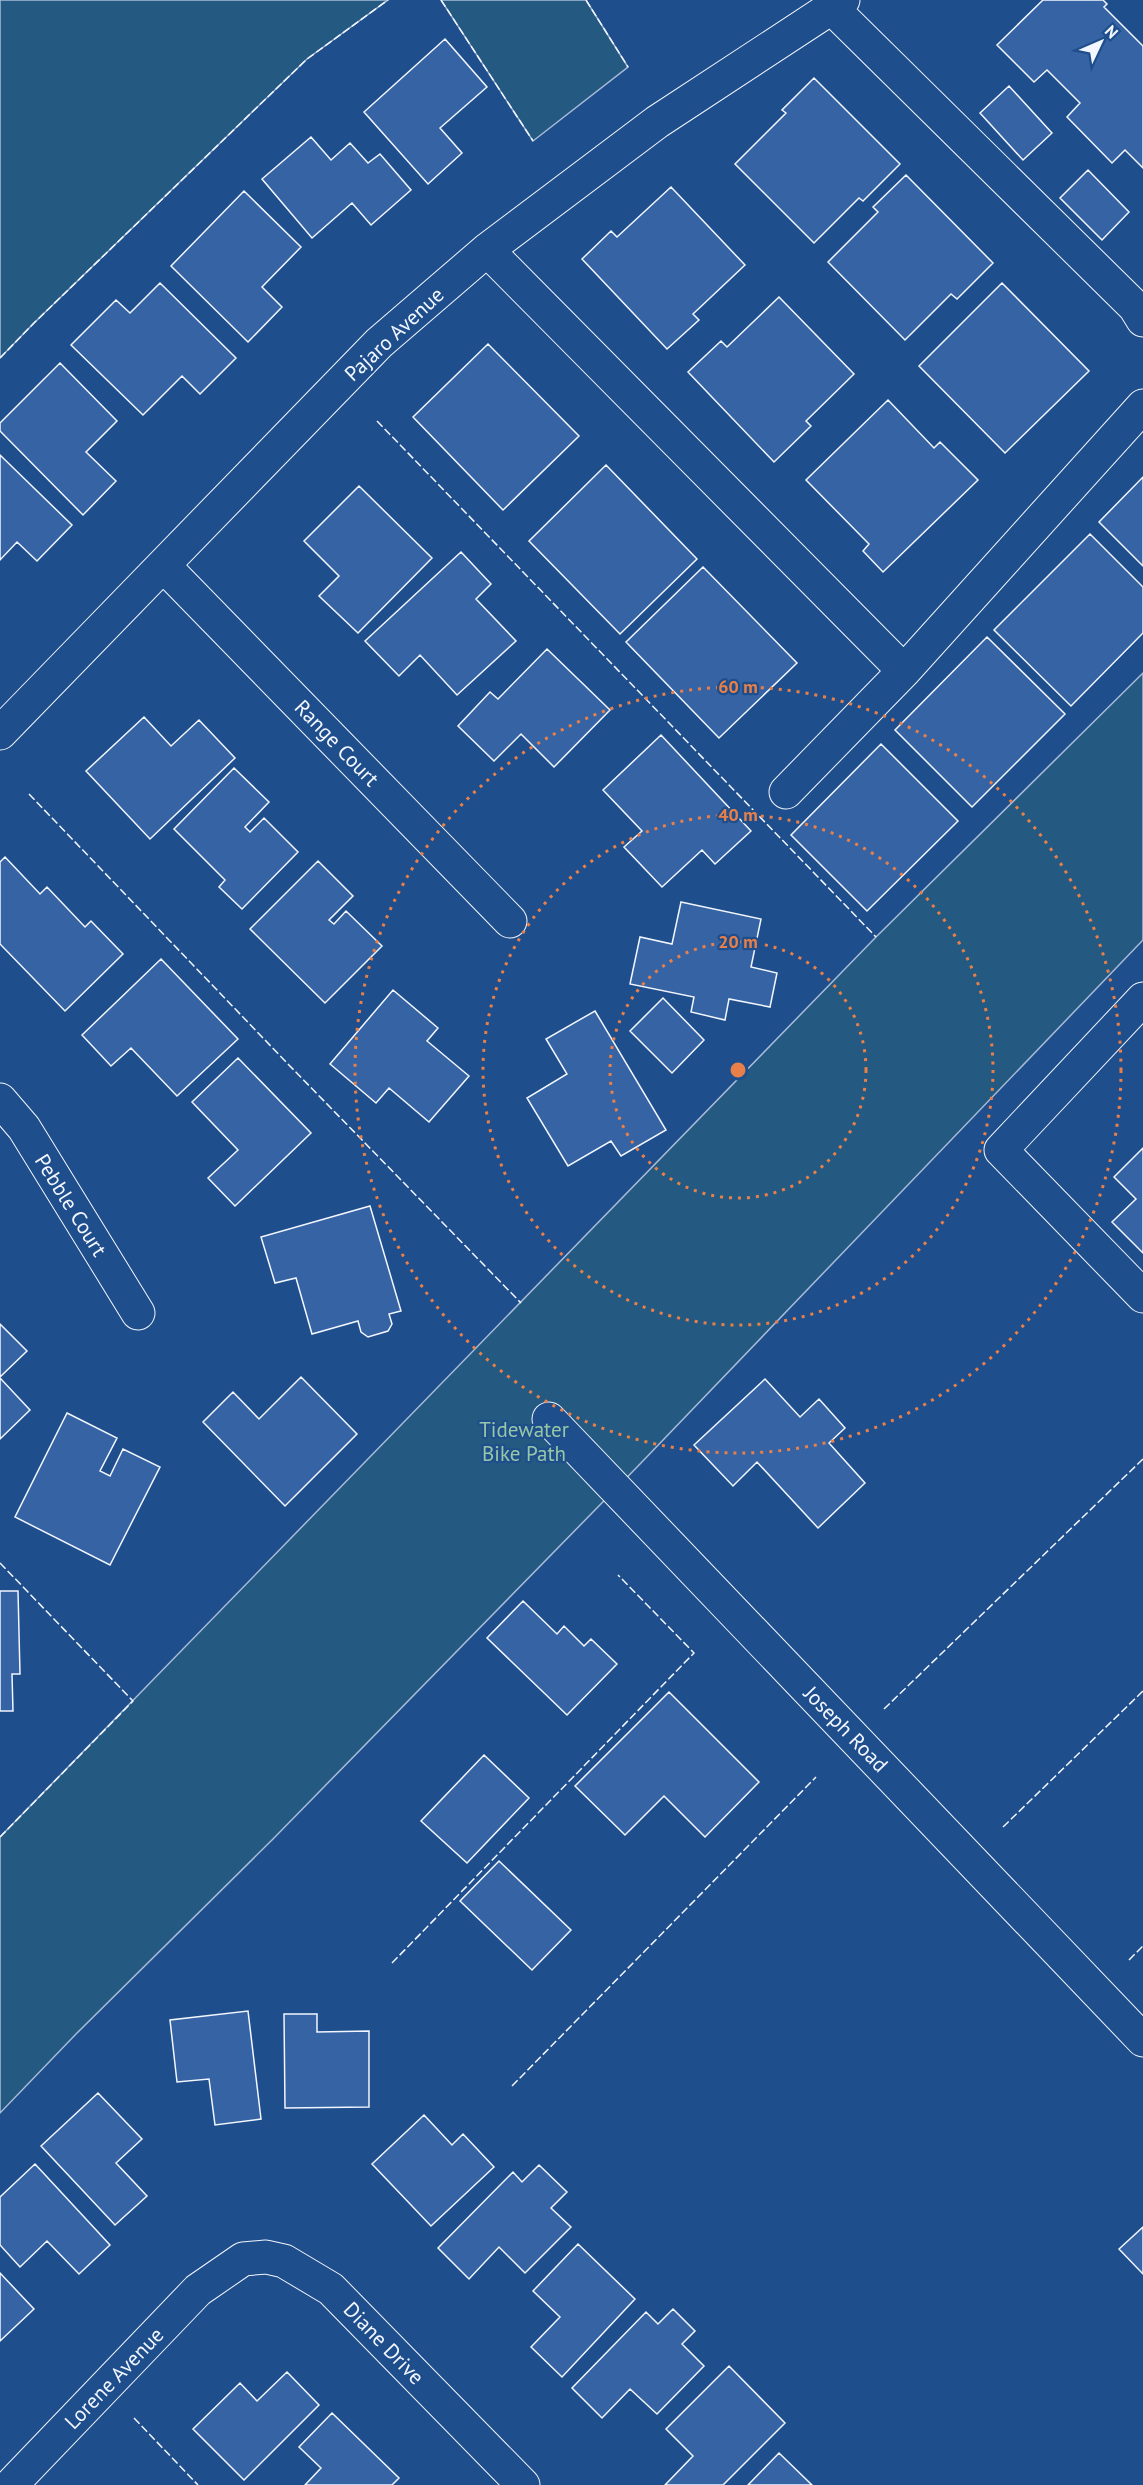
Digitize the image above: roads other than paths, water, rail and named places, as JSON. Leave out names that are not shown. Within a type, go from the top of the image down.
[{"type":"street","name":"Pajaro Avenue","points":[[0,733],[379,343],[487,250],[657,122],[837,4]]},
{"type":"street","points":[[837,4],[1135,307],[1143,320]]},
{"type":"street","points":[[487,250],[904,671]]},
{"type":"street","points":[[786,792],[904,671],[1143,406]]},
{"type":"street","name":"Range Court","points":[[164,566],[510,921]]},
{"type":"street","points":[[1143,999],[1001,1150],[1143,1296]]},
{"type":"street","name":"Pebble Court","points":[[0,1100],[24,1128],[138,1313]]},
{"type":"street","name":"Joseph Road","points":[[549,1419],[1143,2040]]},
{"type":"street","name":"Diane Drive","points":[[220,2275],[243,2259],[266,2257],[284,2261],[331,2289],[523,2485]]},
{"type":"street","name":"Lorene Avenue","points":[[11,2485],[198,2290],[220,2275]]},
{"type":"park label","name":"Tidewater Bike Path","points":[[524,1441]]}]
